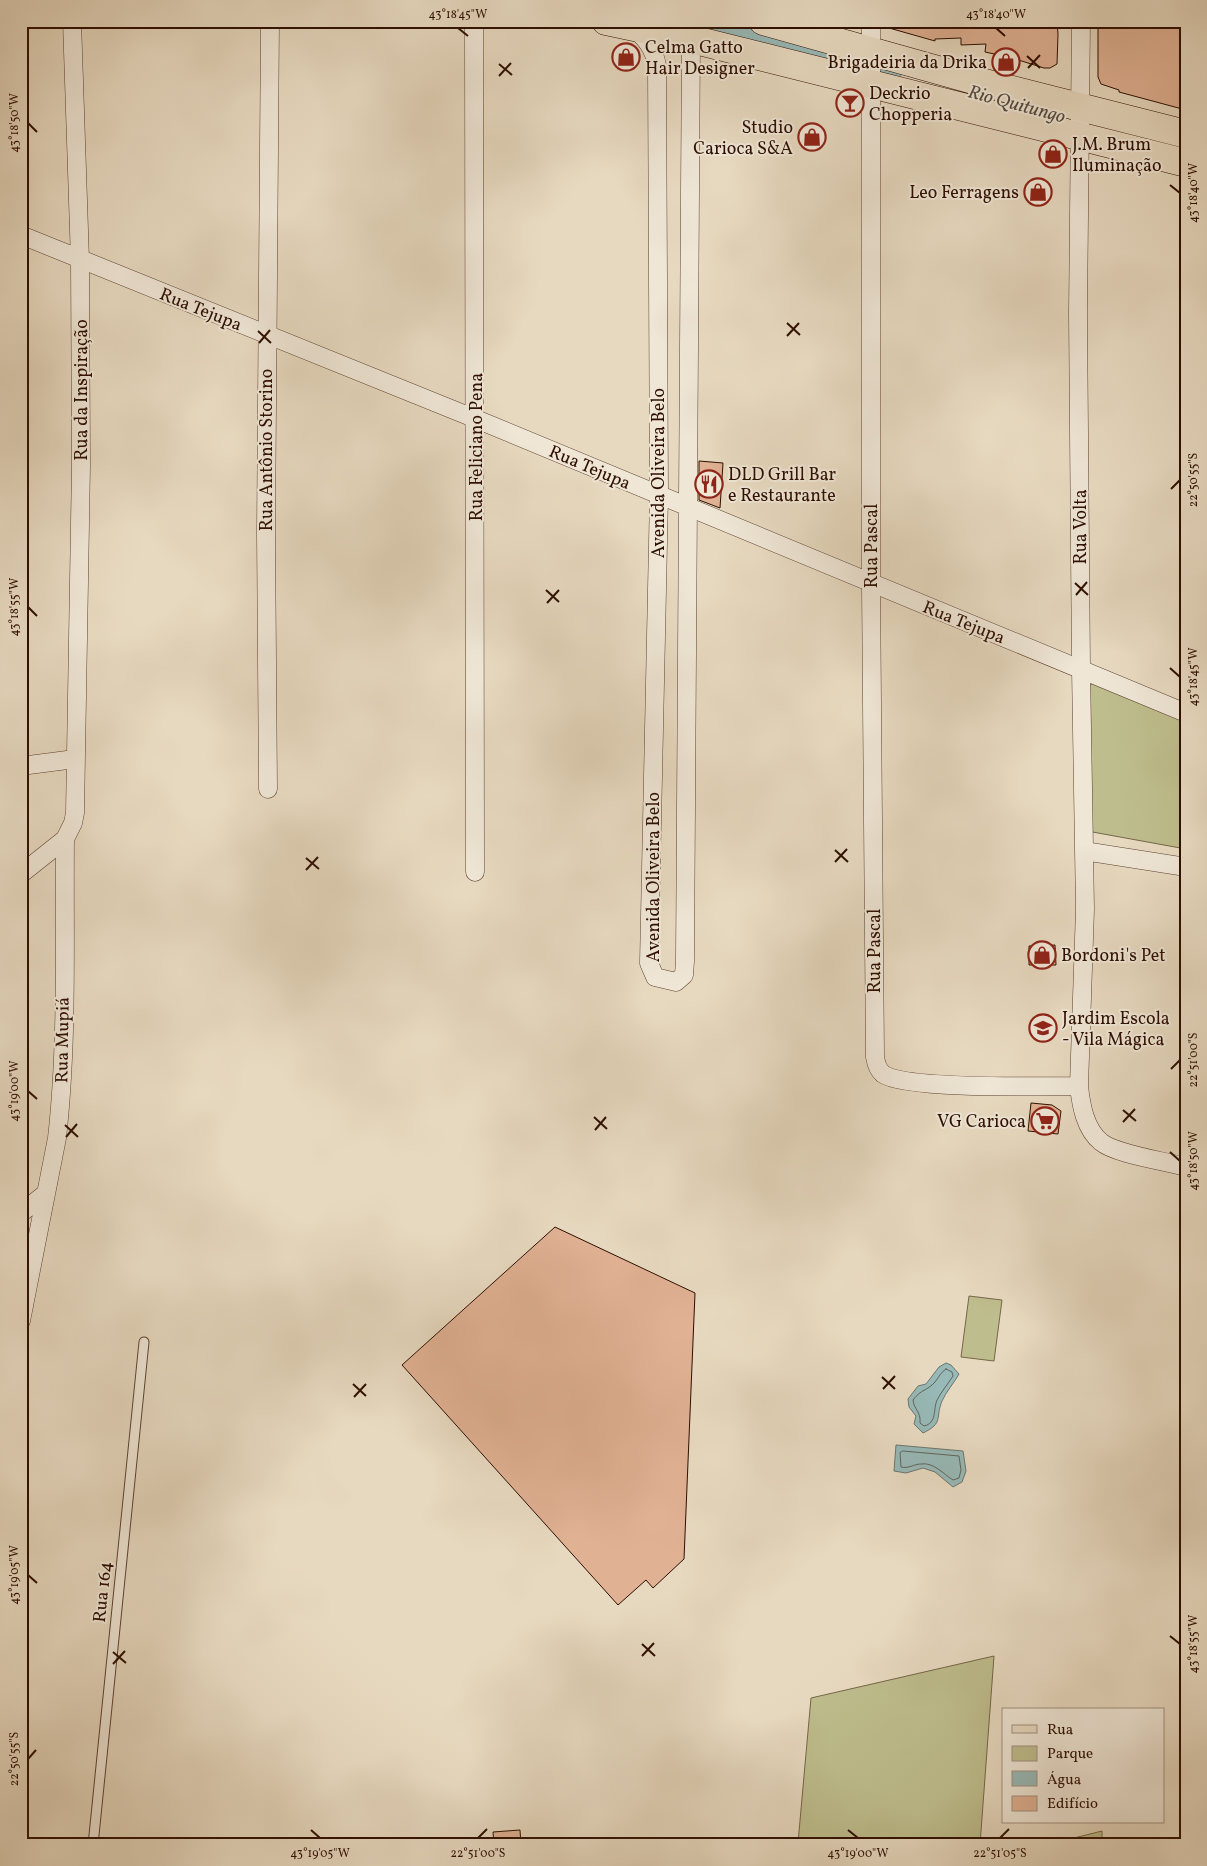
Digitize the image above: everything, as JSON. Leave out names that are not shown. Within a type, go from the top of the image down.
[{"type":"main road","points":[[606,21],[690,39],[977,82],[1186,163]]},
{"type":"main road","points":[[763,21],[871,67]]},
{"type":"main road","points":[[1079,121],[1186,134]]},
{"type":"street","name":"Rua da Inspiração","points":[[72,21],[80,260],[81,465],[75,759]]},
{"type":"street","name":"Rua Antônio Storino","points":[[268,789],[266,335],[270,21]]},
{"type":"street","name":"Rua Feliciano Pena","points":[[474,21],[476,872]]},
{"type":"street","name":"Rua Pascal","points":[[871,21],[871,584],[875,1057],[880,1070],[885,1075],[924,1083],[1079,1086]]},
{"type":"street","name":"Rua Volta","points":[[1081,21],[1078,314],[1081,669],[1086,909],[1079,1086],[1081,1106],[1087,1121],[1101,1142],[1113,1150],[1186,1167]]},
{"type":"street","name":"Avenida Oliveira Belo","points":[[633,27],[652,47],[657,66],[659,496],[649,964],[655,978],[676,982],[684,975],[685,968],[690,39]]},
{"type":"street","name":"Rua Tejupa","points":[[21,235],[476,420],[1186,713]]},
{"type":"street","points":[[21,766],[75,759]]},
{"type":"street","name":"Rua Mupiá","points":[[21,1321],[57,1138],[60,1107],[63,1036],[64,839],[73,822],[75,813],[75,759]]},
{"type":"street","points":[[21,874],[64,839]]},
{"type":"street","points":[[1084,851],[1186,867]]},
{"type":"street","points":[[21,1213],[45,1194]]},
{"type":"lane","name":"Rua 164","points":[[93,1845],[144,1342]]},
{"type":"green space","points":[[1099,680],[1186,720],[1186,849],[1087,831],[1086,687]]},
{"type":"green space","points":[[969,1296],[1002,1300],[994,1361],[961,1357]]},
{"type":"green space","points":[[994,1656],[980,1845],[802,1845],[798,1843],[811,1698]]},
{"type":"green space","points":[[1102,1831],[1102,1845],[1046,1845]]},
{"type":"water","points":[[946,1363],[951,1365],[959,1374],[942,1401],[938,1420],[934,1426],[923,1433],[914,1424],[916,1416],[909,1407],[908,1399],[918,1386],[926,1384],[939,1367]]},
{"type":"water","points":[[896,1445],[963,1451],[966,1471],[962,1482],[953,1487],[935,1472],[923,1468],[906,1473],[894,1471]]},
{"type":"building","points":[[882,21],[1057,21],[1057,64],[1050,68],[1044,68],[1012,58],[999,57],[999,55],[985,52],[986,44],[961,45],[961,38],[935,39],[935,41],[882,26]]},
{"type":"building","points":[[1098,21],[1117,21],[1117,24],[1186,26],[1186,110],[1119,92],[1119,90],[1101,84],[1098,77]]},
{"type":"building","name":"DLD Grill Bar e Restaurante","points":[[699,461],[723,463],[720,508],[699,500]]},
{"type":"building","name":"Bordoni's Pet","points":[[1055,945],[1056,965],[1029,965],[1029,946]]},
{"type":"building","name":"VG Carioca","points":[[1031,1103],[1052,1105],[1061,1111],[1058,1134],[1028,1131]]},
{"type":"building","points":[[555,1227],[695,1293],[684,1559],[653,1588],[646,1580],[618,1605],[402,1365]]},
{"type":"building","points":[[520,1830],[521,1845],[494,1845],[493,1832]]},
{"type":"waterway","name":"Rio Quitungo","points":[[703,25],[888,70]]},
{"type":"place","name":"Celma Gatto Hair Designer","points":[[626,57]]},
{"type":"place","name":"Brigadeiria da Drika","points":[[1006,62]]},
{"type":"place","name":"Deckrio Chopperia","points":[[850,103]]},
{"type":"place","name":"Studio Carioca S&A","points":[[812,137]]},
{"type":"place","name":"J.M. Brum Iluminação","points":[[1053,154]]},
{"type":"place","name":"Leo Ferragens","points":[[1038,192]]},
{"type":"place","name":"DLD Grill Bar e Restaurante","points":[[709,484]]},
{"type":"place","name":"Bordoni's Pet","points":[[1042,955]]},
{"type":"place","name":"Jardim Escola - Vila Mágica","points":[[1043,1028]]},
{"type":"place","name":"VG Carioca","points":[[1045,1121]]}]
